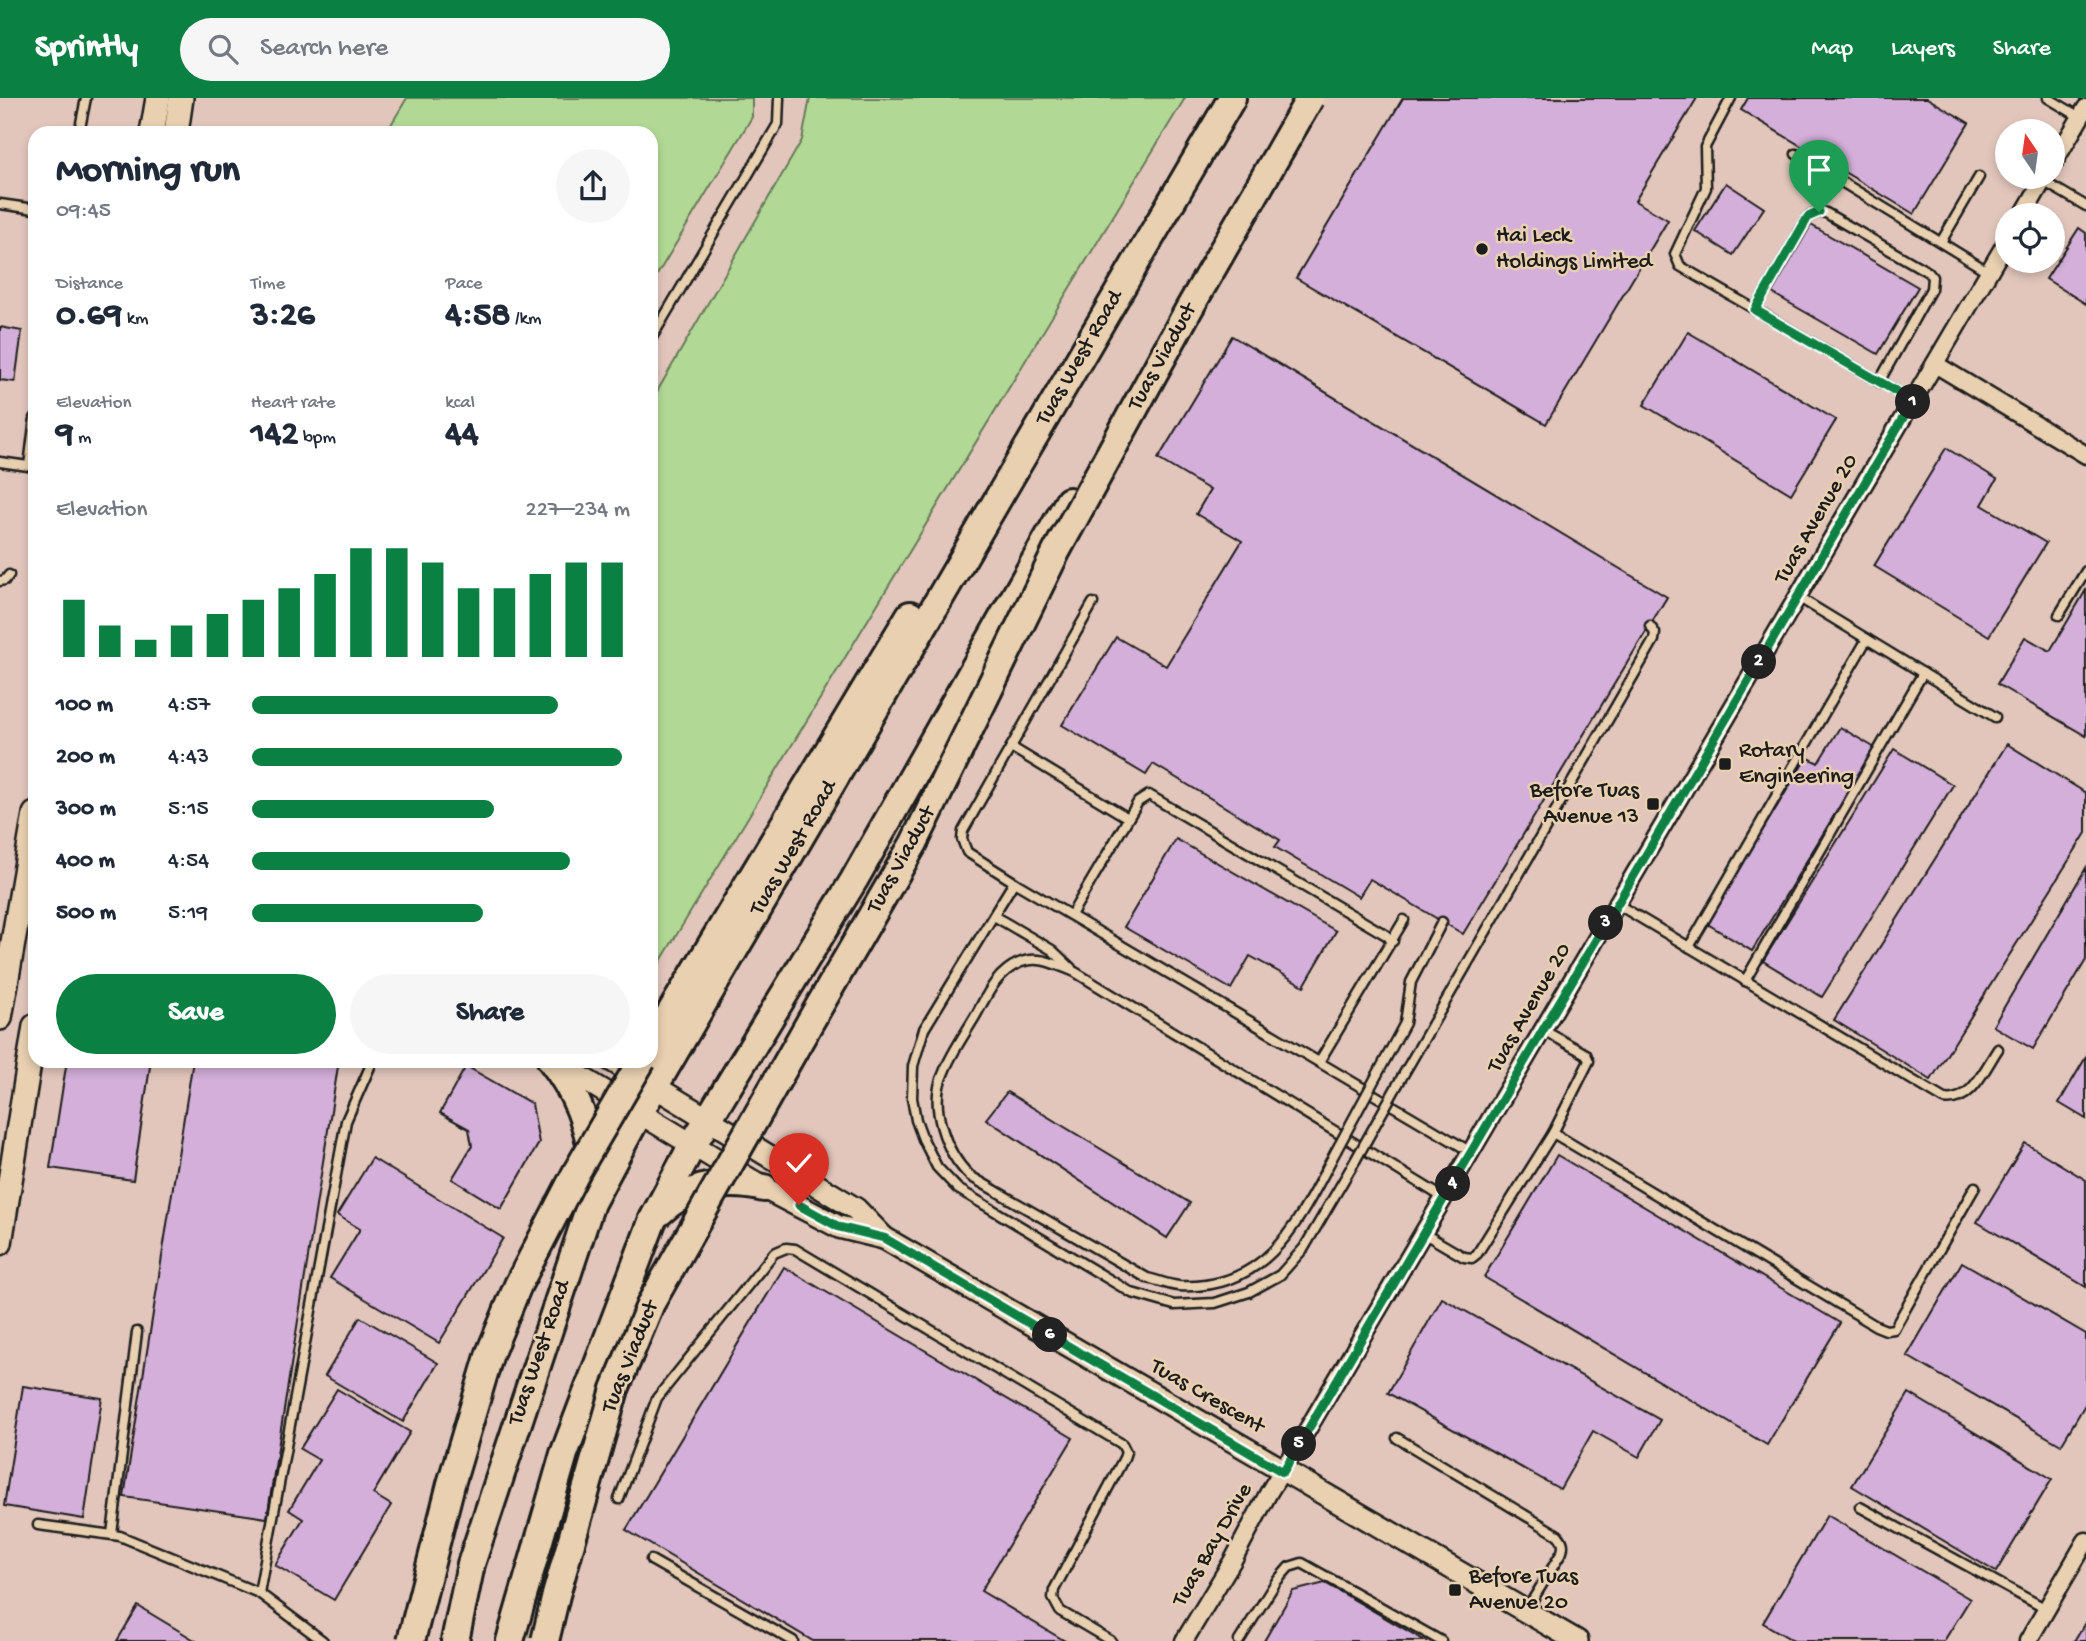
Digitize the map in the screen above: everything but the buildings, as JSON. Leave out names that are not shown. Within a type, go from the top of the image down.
[{"type":"main road","points":[[153,126],[158,98]]},
{"type":"main road","points":[[177,126],[181,98]]},
{"type":"main road","points":[[658,1033],[945,555],[1230,98]]},
{"type":"main road","name":"Tuas West Road","points":[[456,1641],[471,1564],[591,1203],[639,1113],[1230,98]]},
{"type":"main road","points":[[510,1641],[564,1454],[653,1219],[693,1144],[854,880],[1299,98]]},
{"type":"main road","name":"Tuas Viaduct","points":[[545,1641],[615,1389],[650,1303],[914,843],[1056,552],[1189,309],[1310,98]]},
{"type":"main road","points":[[0,1018],[28,855]]},
{"type":"main road","points":[[0,1243],[28,1068]]},
{"type":"main road","points":[[557,1068],[577,1101],[588,1134],[593,1168],[591,1203]]},
{"type":"main road","points":[[411,1641],[451,1484],[490,1353],[518,1284],[576,1171],[637,1068]]},
{"type":"main road","points":[[653,1219],[676,1199],[704,1187],[734,1183],[764,1188]]},
{"type":"street","points":[[2065,143],[2083,112]]},
{"type":"street","name":"Tuas Avenue 20","points":[[1283,1472],[1995,262]]},
{"type":"street","points":[[1935,364],[2086,455]]},
{"type":"street","name":"Tuas Crescent","points":[[565,1068],[764,1188],[839,1227],[884,1238]]},
{"type":"street","name":"Tuas Crescent","points":[[624,1068],[856,1209],[884,1238],[1577,1641]]},
{"type":"street","name":"Tuas Bay Drive","points":[[1184,1641],[1283,1472]]},
{"type":"street","points":[[2028,1641],[2086,1541]]},
{"type":"lane","points":[[80,126],[86,98]]},
{"type":"lane","points":[[658,327],[778,124],[779,98]]},
{"type":"lane","points":[[1731,98],[1705,147],[1706,188],[1675,254],[1680,266],[1913,401]]},
{"type":"lane","points":[[2048,98],[2083,112]]},
{"type":"lane","points":[[1796,154],[1989,272]]},
{"type":"lane","points":[[1941,243],[1979,177]]},
{"type":"lane","points":[[2060,189],[2086,206]]},
{"type":"lane","points":[[0,204],[28,208]]},
{"type":"lane","points":[[1755,310],[1808,217],[1819,212],[1826,213],[1928,272],[1932,278],[1931,289],[1879,382]]},
{"type":"lane","points":[[0,462],[28,466]]},
{"type":"lane","points":[[2059,615],[2086,571]]},
{"type":"lane","points":[[0,581],[9,575]]},
{"type":"lane","points":[[1798,597],[1995,717]]},
{"type":"lane","points":[[1093,603],[963,831],[962,839],[967,852],[1471,1152]]},
{"type":"lane","points":[[1014,882],[924,1029],[913,1066],[912,1098],[916,1120],[937,1167],[958,1189],[1132,1293],[1174,1305],[1214,1303],[1249,1292],[1280,1275],[1304,1248],[1654,639],[1656,633],[1650,626]]},
{"type":"lane","points":[[1689,947],[1867,639]]},
{"type":"lane","points":[[1745,981],[1923,673]]},
{"type":"lane","points":[[1011,747],[1128,818]]},
{"type":"lane","points":[[1071,915],[1138,802],[1149,795],[1393,941]]},
{"type":"lane","points":[[1617,904],[1944,1098],[1956,1099],[1969,1092],[1998,1049]]},
{"type":"lane","points":[[994,916],[1052,950],[1075,972]]},
{"type":"lane","points":[[1319,1062],[1404,920]]},
{"type":"lane","points":[[1442,922],[1410,982],[1405,1023],[1377,1075],[1336,1151],[1309,1202],[1286,1238],[1268,1257],[1241,1275],[1213,1283],[1178,1286],[1147,1278],[970,1175],[960,1166],[943,1132],[938,1094],[942,1074],[998,976],[1020,962],[1040,959],[1075,972],[1444,1198]]},
{"type":"lane","points":[[1423,1233],[1464,1257],[1472,1258],[1553,1133],[1589,1061],[1586,1054],[1543,1030]]},
{"type":"lane","points":[[259,1593],[346,1121],[369,1068]]},
{"type":"lane","points":[[1553,1133],[1886,1330],[1894,1329],[1975,1187]]},
{"type":"lane","points":[[619,1499],[657,1398],[774,1253],[786,1248],[795,1249],[1122,1444],[1126,1452],[1124,1458],[1054,1590],[1053,1598],[1060,1611],[1111,1641]]},
{"type":"lane","points":[[113,1534],[137,1332]]},
{"type":"lane","points":[[1397,1438],[1558,1535],[1562,1540],[1562,1552],[1526,1611]]},
{"type":"lane","points":[[1860,1507],[2046,1609]]},
{"type":"lane","points":[[38,1525],[120,1536],[259,1593],[323,1641]]},
{"type":"lane","points":[[651,1560],[793,1641]]},
{"type":"lane","points":[[1239,1641],[1276,1582],[1289,1567],[1302,1563],[1441,1641]]},
{"type":"green space","points":[[407,98],[752,98],[752,117],[658,273],[658,126],[390,126]]},
{"type":"green space","points":[[810,98],[1185,98],[658,965],[658,390],[802,140]]},
{"type":"place","name":"Hai Leck Holdings Limited","points":[[1482,249]]},
{"type":"place","name":"Rotary Engineering","points":[[1725,764]]},
{"type":"place","name":"Before Tuas Avenue 13","points":[[1653,804]]},
{"type":"place","name":"Before Tuas Avenue 20","points":[[1455,1590]]},
{"type":"route","points":[[799,1205],[839,1227],[884,1238],[1283,1472],[1913,401],[1755,310],[1808,217],[1819,212]]}]
